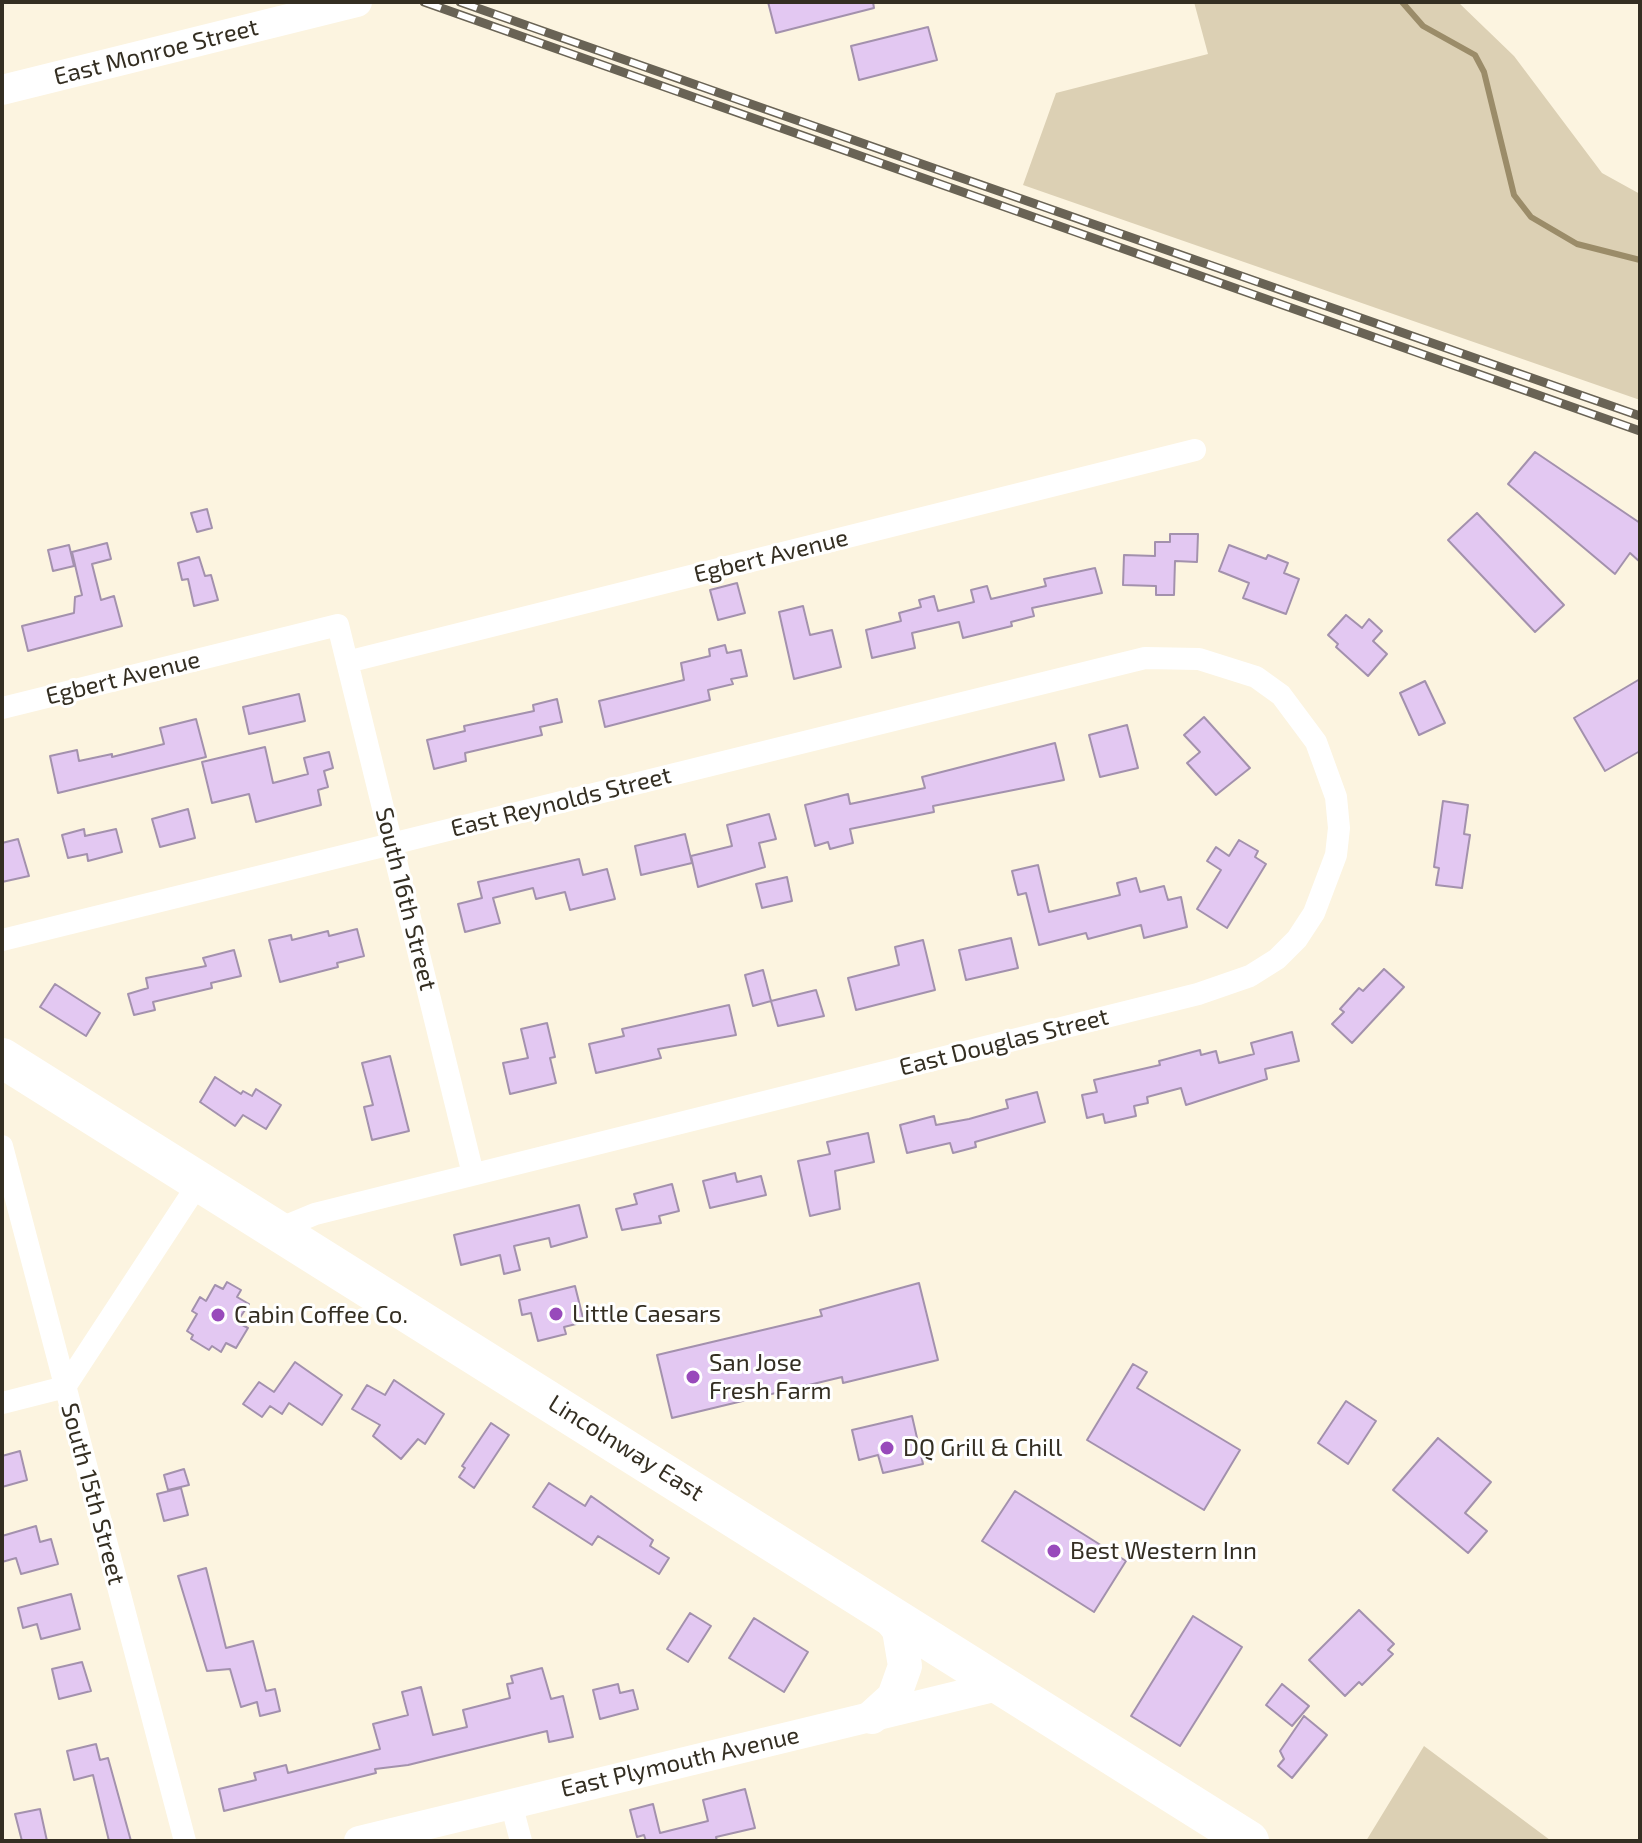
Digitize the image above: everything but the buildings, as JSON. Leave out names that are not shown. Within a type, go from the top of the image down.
[{"type":"highway","name":"Lincolnway East","points":[[2,1058],[200,1181],[274,1231],[577,1416],[1249,1841]]},
{"type":"main road","name":"East Monroe Street","points":[[2,90],[357,2]]},
{"type":"main road","points":[[872,1717],[894,1697],[905,1666],[902,1638],[887,1614]]},
{"type":"main road","name":"East Plymouth Avenue","points":[[359,1841],[1002,1685]]},
{"type":"street","name":"Egbert Avenue","points":[[347,662],[1195,450]]},
{"type":"street","name":"Egbert Avenue","points":[[2,708],[338,625]]},
{"type":"street","name":"South 16th Street","points":[[338,625],[473,1174]]},
{"type":"street","name":"East Douglas Street","points":[[274,1231],[315,1214],[1198,994],[1250,976],[1277,959],[1297,939],[1314,913],[1336,855],[1339,828],[1336,797],[1316,742],[1281,695],[1256,677],[1228,665],[1170,658],[1120,663]]},
{"type":"street","name":"East Reynolds Street","points":[[2,940],[1120,663]]},
{"type":"street","name":"South 15th Street","points":[[2,1146],[185,1841]]},
{"type":"street","points":[[2,1403],[65,1387],[200,1181]]},
{"type":"street","points":[[511,1803],[521,1841]]},
{"type":"shaded area","points":[[1194,2],[1458,2],[1514,56],[1602,173],[1640,194],[1640,400],[1023,185],[1056,93],[1208,54]]},
{"type":"shaded area","points":[[1424,1746],[1550,1840],[1550,1841],[1366,1841]]},
{"type":"waterway","points":[[1402,2],[1423,26],[1475,55],[1484,72],[1514,195],[1531,217],[1577,244],[1640,260]]},
{"type":"railway","points":[[424,2],[1640,431]]},
{"type":"railway","points":[[460,2],[1640,416]]},
{"type":"place","name":"Little Caesars","points":[[556,1314]]},
{"type":"place","name":"Cabin Coffee Co.","points":[[218,1315]]},
{"type":"place","name":"San Jose Fresh Farm","points":[[693,1377]]},
{"type":"place","name":"DQ Grill & Chill","points":[[887,1448]]},
{"type":"place","name":"Best Western Inn","points":[[1054,1551]]}]
